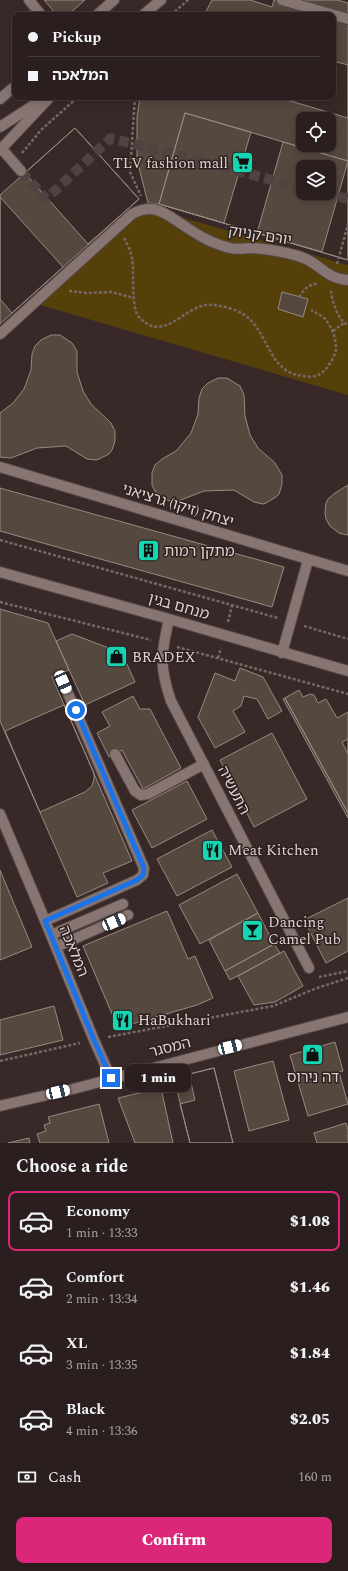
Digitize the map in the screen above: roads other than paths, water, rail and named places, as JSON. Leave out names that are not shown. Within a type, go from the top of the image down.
[{"type":"street","points":[[28,0],[38,12]]},
{"type":"street","points":[[100,12],[114,0]]},
{"type":"street","points":[[147,12],[161,0]]},
{"type":"street","points":[[282,0],[324,12]]},
{"type":"street","points":[[336,16],[348,19]]},
{"type":"street","points":[[0,99],[12,89]]},
{"type":"street","points":[[0,127],[44,100]]},
{"type":"street","points":[[21,171],[1,149],[46,100]]},
{"type":"street","name":"יורם קניוק","points":[[0,334],[132,214],[147,209],[156,209],[169,214],[176,221],[210,241],[232,249],[252,248],[279,251],[308,260],[329,275],[348,280]]},
{"type":"street","name":"יצחק (זיקו) גרציאני","points":[[0,467],[348,571]]},
{"type":"street","points":[[282,653],[308,560]]},
{"type":"street","name":"מנחם בגין","points":[[0,572],[169,619],[348,672]]},
{"type":"street","name":"התעשיה","points":[[169,619],[162,656],[162,668],[165,684],[172,701],[309,968]]},
{"type":"street","points":[[45,921],[137,880],[143,875],[144,868],[63,682]]},
{"type":"street","points":[[115,754],[135,791],[141,796],[148,794],[204,764]]},
{"type":"street","name":"המלאכה","points":[[0,814],[111,1078]]},
{"type":"street","points":[[51,935],[123,904]]},
{"type":"street","points":[[56,947],[128,915]]},
{"type":"street","name":"המסגר","points":[[0,1106],[73,1089],[348,1017]]},
{"type":"tunnel","points":[[21,171],[46,199],[111,138],[296,186]]},
{"type":"tunnel","points":[[336,196],[348,199]]},
{"type":"place","name":"TLV fashion mall","points":[[243,163]]},
{"type":"place","name":"מתקן רמות","points":[[148,551]]},
{"type":"place","name":"BRADEX","points":[[117,657]]},
{"type":"place","name":"Meat Kitchen","points":[[213,850]]},
{"type":"place","name":"Dancing Camel Pub","points":[[252,931]]},
{"type":"place","name":"HaBukhari","points":[[122,1020]]},
{"type":"place","name":"דה נירוס","points":[[313,1054]]}]
